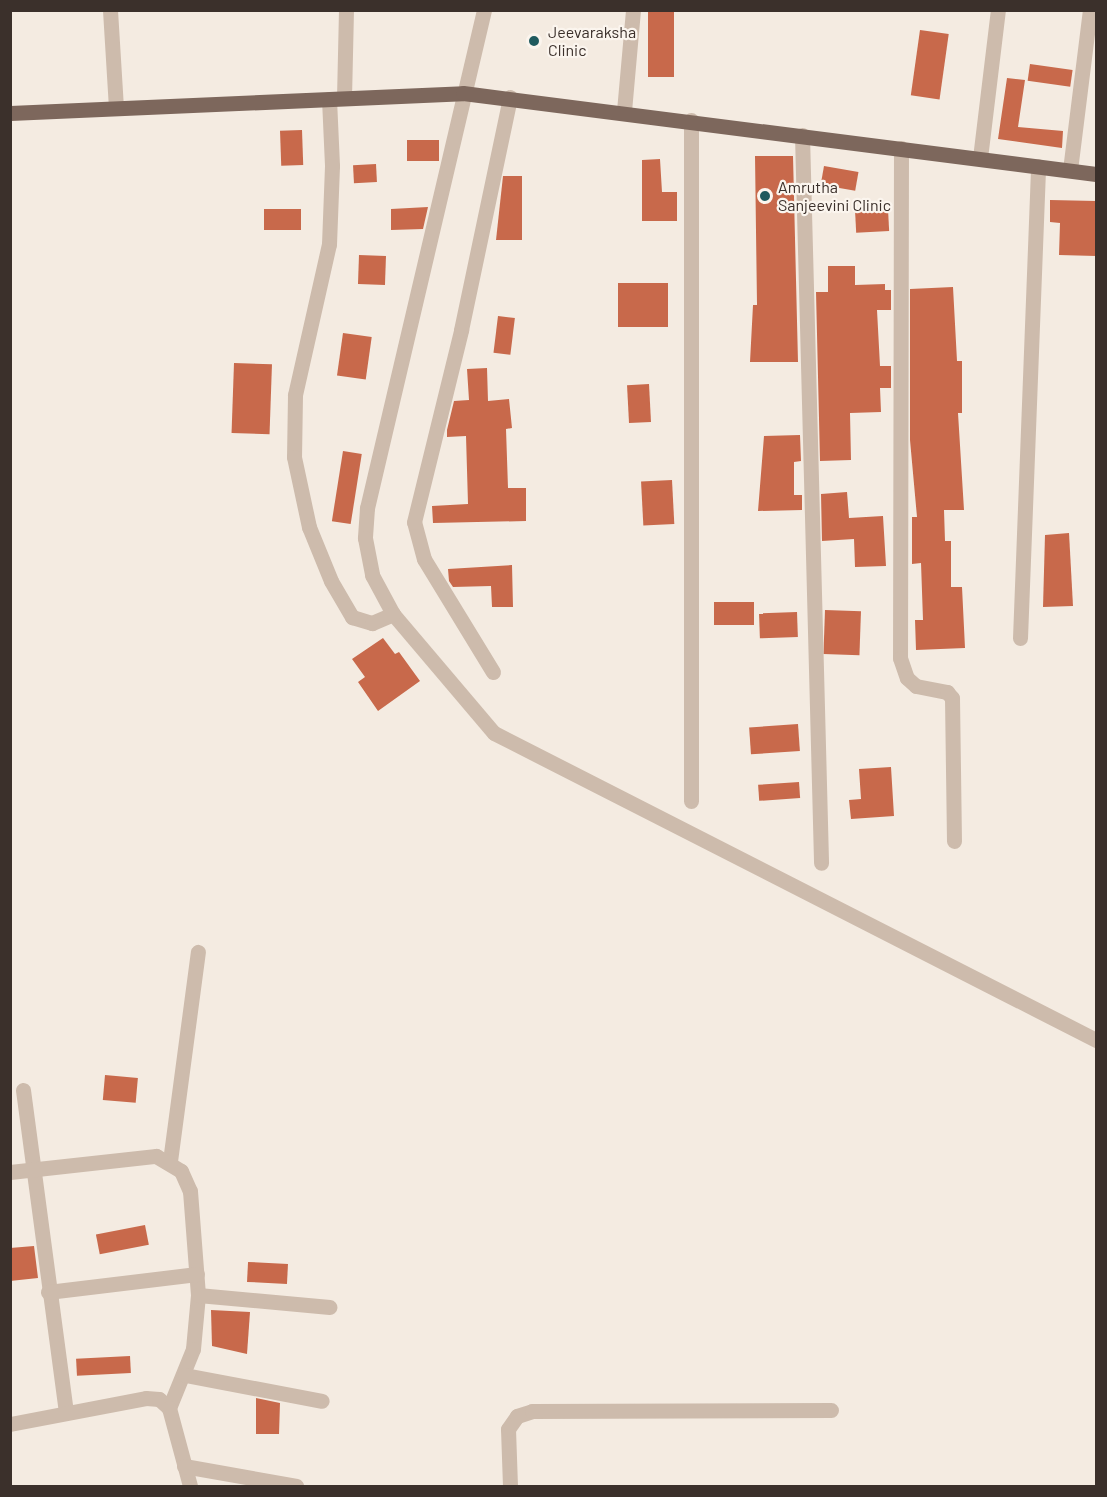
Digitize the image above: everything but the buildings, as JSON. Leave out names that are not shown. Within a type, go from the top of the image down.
[{"type":"main road","points":[[10,113],[476,94],[624,111],[1096,174]]},
{"type":"street","points":[[110,10],[116,108]]},
{"type":"street","points":[[346,10],[336,98],[329,244],[295,395],[294,457],[309,527],[331,582],[352,617],[372,623],[393,614]]},
{"type":"street","points":[[484,10],[476,94],[367,508],[364,538],[372,574],[393,614],[494,732],[1096,1040]]},
{"type":"street","points":[[624,111],[633,10]]},
{"type":"street","points":[[980,158],[999,10]]},
{"type":"street","points":[[1070,170],[1090,10]]},
{"type":"street","points":[[493,672],[424,559],[414,522],[461,330],[510,97]]},
{"type":"street","points":[[691,120],[691,801]]},
{"type":"street","points":[[802,135],[821,863]]},
{"type":"street","points":[[901,148],[900,658],[907,678],[916,686],[947,692],[952,698],[954,841]]},
{"type":"street","points":[[1020,638],[1038,166]]},
{"type":"street","points":[[170,1161],[198,952]]},
{"type":"street","points":[[23,1090],[30,1169],[66,1412]]},
{"type":"street","points":[[10,1172],[137,1157],[170,1161],[181,1171],[190,1191],[198,1295],[193,1349],[185,1375],[169,1408]]},
{"type":"street","points":[[48,1292],[196,1274]]},
{"type":"street","points":[[198,1295],[329,1307]]},
{"type":"street","points":[[185,1375],[322,1401]]},
{"type":"street","points":[[10,1424],[146,1398],[159,1399],[169,1408],[190,1486]]},
{"type":"street","points":[[510,1486],[508,1429],[517,1416],[532,1412],[831,1410]]},
{"type":"street","points":[[184,1466],[296,1486]]},
{"type":"place","name":"Jeevaraksha Clinic","points":[[534,41]]},
{"type":"place","name":"Amrutha Sanjeevini Clinic","points":[[765,196]]}]
